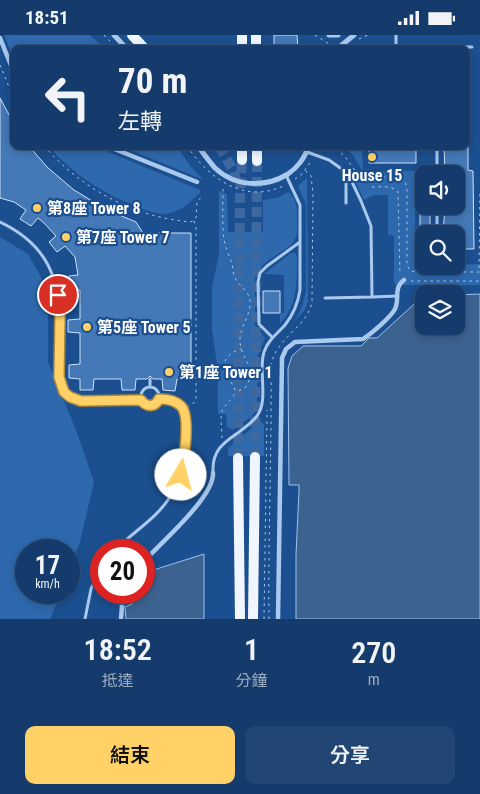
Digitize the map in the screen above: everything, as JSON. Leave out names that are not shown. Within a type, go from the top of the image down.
[{"type":"main road","points":[[132,35],[141,45]]},
{"type":"main road","points":[[242,150],[242,160]]},
{"type":"main road","points":[[257,150],[257,161]]},
{"type":"main road","points":[[253,619],[256,457]]},
{"type":"main road","points":[[238,458],[240,619]]},
{"type":"street","points":[[114,35],[123,45]]},
{"type":"street","points":[[329,35],[338,35]]},
{"type":"street","points":[[342,45],[354,35]]},
{"type":"street","points":[[0,39],[10,63]]},
{"type":"street","points":[[117,150],[197,183]]},
{"type":"street","points":[[201,150],[216,169],[227,176],[240,182],[262,184],[272,183],[286,175],[297,166],[306,150]]},
{"type":"street","points":[[278,619],[281,364],[286,349],[295,342],[301,341],[362,340],[394,311],[397,304],[398,287],[404,280]]},
{"type":"street","points":[[155,550],[191,513],[212,485],[214,473]]},
{"type":"street","points":[[121,619],[122,604]]},
{"type":"lane","points":[[308,150],[334,163],[346,173],[361,201],[371,226],[372,297]]},
{"type":"lane","points":[[436,150],[437,165]]},
{"type":"lane","points":[[346,173],[346,203]]},
{"type":"lane","points":[[214,473],[215,455],[222,445],[259,412],[262,404],[263,354],[272,337],[289,319],[299,298],[300,205],[286,175]]},
{"type":"lane","points":[[0,222],[25,237],[36,247],[46,260],[53,274],[59,304],[59,377],[64,392],[70,397],[81,401],[141,400],[151,406],[156,404],[159,399],[157,390],[150,387],[142,391],[141,400]]},
{"type":"lane","points":[[272,337],[259,324],[259,277],[263,269],[300,242]]},
{"type":"lane","points":[[325,298],[397,297]]},
{"type":"lane","points":[[150,379],[150,387]]},
{"type":"lane","points":[[127,539],[160,510],[176,487],[183,468],[184,412],[181,406],[175,402],[159,399]]},
{"type":"lane","points":[[85,619],[90,594]]},
{"type":"path","points":[[104,35],[112,43]]},
{"type":"path","points":[[315,35],[328,45]]},
{"type":"path","points":[[0,65],[10,89]]},
{"type":"path","points":[[48,150],[68,170],[109,198],[155,216],[188,222],[194,221]]},
{"type":"path","points":[[190,150],[207,171],[228,186],[252,193],[264,192],[290,183],[302,174],[315,155]]},
{"type":"path","points":[[337,150],[359,175],[401,178],[405,180],[407,190],[407,265],[410,271],[480,272]]},
{"type":"path","points":[[372,187],[390,187],[398,192],[399,273],[404,280],[480,281]]},
{"type":"path","points":[[223,189],[225,247],[233,265],[236,279],[246,291],[250,303],[250,309],[241,333],[241,349],[251,373],[245,388],[235,391]]},
{"type":"path","points":[[479,268],[480,191]]},
{"type":"path","points":[[190,405],[196,399],[196,227],[194,221],[197,215],[197,202],[202,196]]},
{"type":"path","points":[[288,328],[301,341]]},
{"type":"path","points":[[222,445],[222,410],[235,391],[225,375],[224,367],[228,355],[241,349]]},
{"type":"shaded area","points":[[4,35],[90,35],[101,45],[10,45],[10,50]]},
{"type":"shaded area","points":[[52,150],[104,150],[200,190],[200,193],[187,205],[175,212],[163,214],[150,211],[125,202],[89,182]]},
{"type":"shaded area","points":[[130,150],[180,150],[190,166],[204,180]]},
{"type":"shaded area","points":[[348,150],[362,150],[363,171],[415,171],[415,275],[465,275],[465,265],[480,264],[480,285],[398,285],[394,283],[394,236],[388,235],[388,195],[375,195],[364,200],[353,177],[362,170]]},
{"type":"shaded area","points":[[307,178],[308,301],[304,311],[294,322],[302,307],[306,291],[306,204],[298,186]]},
{"type":"shaded area","points":[[219,191],[227,194],[228,232],[263,232],[263,200],[277,198],[289,192],[295,201],[297,211],[297,232],[293,242],[264,264],[255,277],[255,325],[265,338],[258,355],[257,409],[252,416],[233,430],[227,427],[226,414],[218,414],[218,372],[212,329],[212,288],[219,254]]},
{"type":"shaded area","points":[[0,237],[28,254],[48,290],[48,362],[76,430],[94,482],[80,542],[80,539],[15,539],[15,604],[56,604],[50,619],[0,619]]},
{"type":"shaded area","points":[[291,253],[295,253],[297,256],[295,292],[290,309],[280,324],[280,313],[284,313],[284,275],[264,274]]},
{"type":"shaded area","points":[[480,294],[480,619],[296,619],[299,485],[289,485],[288,368],[292,356],[303,346],[361,346],[369,338],[377,338],[415,303],[415,335],[465,335],[465,295]]},
{"type":"shaded area","points":[[262,422],[264,425],[264,456],[228,456],[228,448],[258,423]]},
{"type":"shaded area","points":[[204,554],[204,619],[126,619],[125,607],[132,604],[155,604],[155,570]]},
{"type":"building","points":[[274,35],[297,35],[298,45],[274,45]]},
{"type":"building","points":[[0,98],[10,117],[10,150],[32,150],[47,167],[74,190],[111,214],[117,214],[136,222],[143,233],[191,233],[191,379],[177,379],[175,391],[163,390],[162,379],[153,379],[150,376],[147,379],[136,379],[135,390],[122,390],[121,379],[94,379],[93,390],[80,390],[80,379],[69,378],[69,365],[80,364],[80,333],[68,332],[68,320],[80,319],[80,290],[68,289],[69,276],[78,275],[75,257],[65,246],[57,252],[49,242],[56,236],[38,218],[31,226],[20,219],[26,210],[14,202],[0,198]]},
{"type":"building","points":[[369,150],[416,150],[416,163],[369,163]]},
{"type":"building","points":[[444,150],[468,150],[468,170],[473,171],[474,249],[465,249],[465,225],[444,225],[444,215],[465,215],[465,165],[445,165]]},
{"type":"building","points":[[420,215],[430,215],[430,225],[420,225]]},
{"type":"building","points":[[263,291],[280,291],[280,313],[263,313]]},
{"type":"tunnel","points":[[221,150],[233,170],[238,185]]},
{"type":"tunnel","points":[[238,458],[240,193],[242,160]]},
{"type":"tunnel","points":[[255,457],[257,161]]},
{"type":"place","name":"House 15","points":[[372,157]]},
{"type":"place","name":"第8座 Tower 8","points":[[37,208]]},
{"type":"place","name":"第7座 Tower 7","points":[[66,237]]},
{"type":"place","name":"第5座 Tower 5","points":[[87,327]]},
{"type":"place","name":"第1座 Tower 1","points":[[169,372]]},
{"type":"route","points":[[58,295],[60,315],[59,377],[64,392],[77,401],[141,400],[151,406],[156,404],[159,399],[167,399],[177,403],[184,410],[186,419],[181,475]]}]
